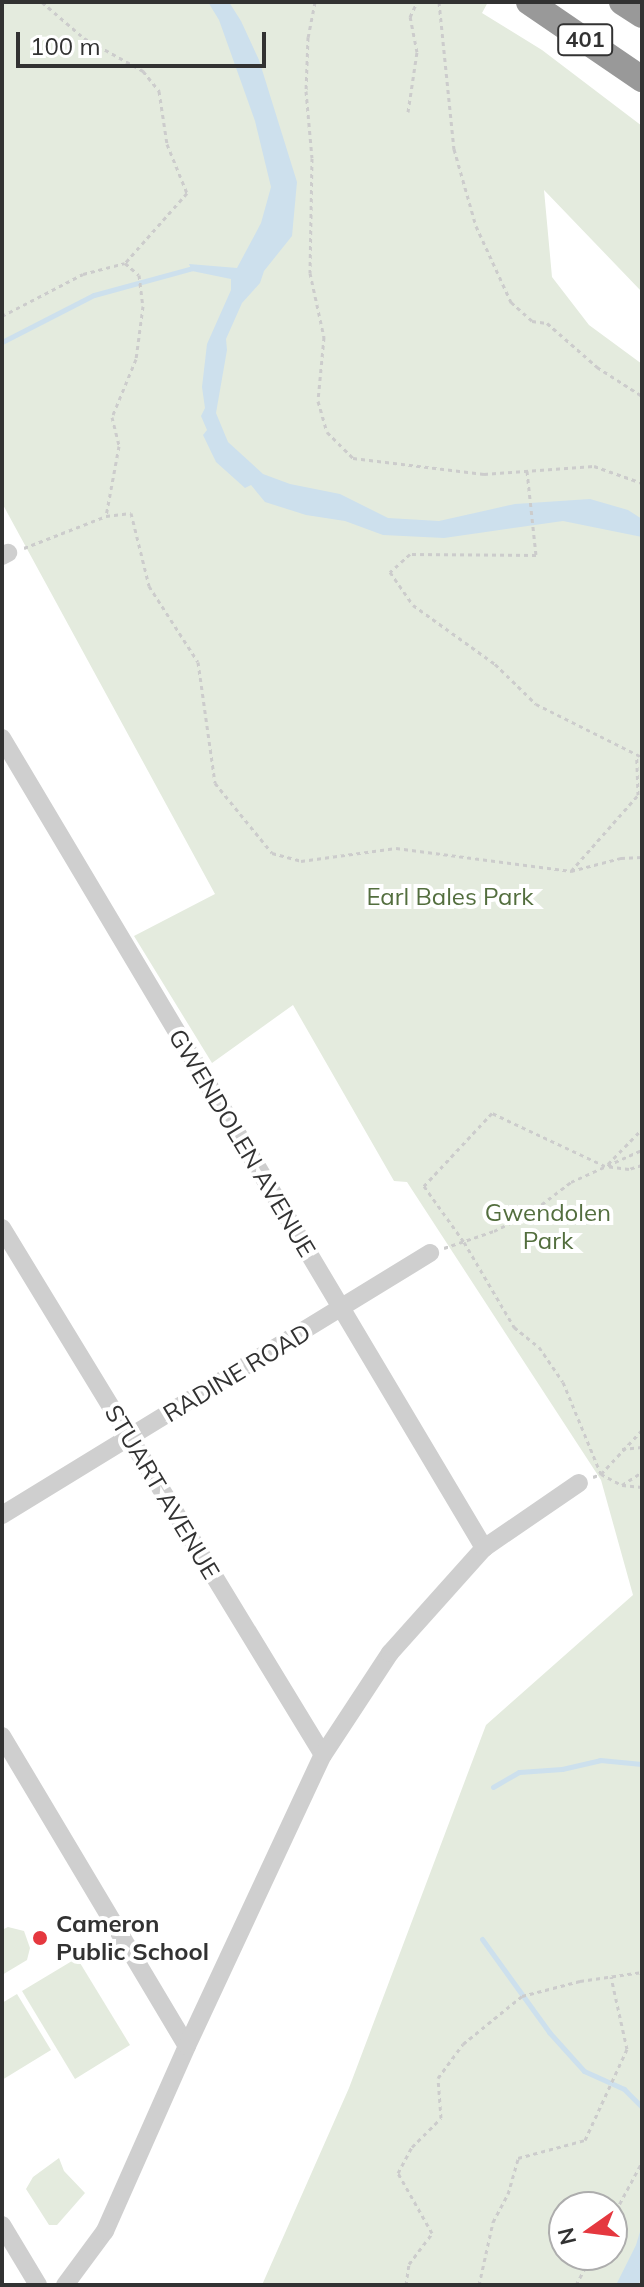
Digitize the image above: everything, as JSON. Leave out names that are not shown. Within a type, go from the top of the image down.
[{"type":"highway","name":"401","points":[[529,2],[642,79]]},
{"type":"highway","name":"401","points":[[622,2],[642,15]]},
{"type":"street","name":"GWENDOLEN AVENUE","points":[[2,738],[484,1548]]},
{"type":"street","name":"STUART AVENUE","points":[[2,1228],[323,1755]]},
{"type":"street","name":"RADINE ROAD","points":[[2,1515],[430,1253]]},
{"type":"street","points":[[65,2285],[105,2231],[187,2046],[323,1755],[390,1653],[484,1548],[579,1483]]},
{"type":"street","points":[[2,1736],[187,2046]]},
{"type":"street","points":[[2,2225],[38,2285]]},
{"type":"path","points":[[2,316],[83,274],[125,263],[187,193],[167,144],[159,91],[143,71],[84,38],[42,2]]},
{"type":"path","points":[[315,2],[308,37],[306,91],[312,158],[310,260],[324,337],[318,401],[327,432],[353,458],[458,472],[594,466],[642,483]]},
{"type":"path","points":[[408,112],[417,52],[410,17],[417,2]]},
{"type":"path","points":[[439,2],[454,149],[476,226],[511,302],[532,321],[547,323],[597,367],[642,396]]},
{"type":"path","points":[[106,516],[119,446],[112,417],[136,359],[143,306],[139,275],[125,263]]},
{"type":"path","points":[[527,471],[537,541],[536,555],[410,554],[390,572],[413,605],[495,664],[536,704],[640,757],[638,795],[571,871]]},
{"type":"path","points":[[5,555],[106,516],[131,513],[149,586],[198,662],[215,783],[272,853],[301,861],[396,848],[571,871],[621,858],[642,857]]},
{"type":"path","points":[[642,1165],[629,1169],[605,1166],[492,1113],[424,1186],[464,1242],[514,1327],[539,1347],[563,1382],[601,1474],[622,1485],[642,1487]]},
{"type":"path","points":[[605,1166],[642,1129]]},
{"type":"path","points":[[430,1253],[529,1214],[571,1182],[642,1150]]},
{"type":"path","points":[[579,1483],[601,1474],[642,1430]]},
{"type":"path","points":[[622,1449],[642,1447]]},
{"type":"path","points":[[622,1485],[642,1472]]},
{"type":"path","points":[[406,2285],[409,2264],[432,2233],[398,2173],[412,2147],[441,2118],[438,2078],[463,2044],[522,1996],[642,1972]]},
{"type":"path","points":[[479,2285],[493,2222],[508,2194],[518,2158],[585,2140],[627,2049],[611,1977]]},
{"type":"path","points":[[626,2191],[642,2162]]},
{"type":"green space","points":[[2,2],[488,2],[482,13],[542,50],[642,126],[642,292],[544,190],[552,277],[589,325],[642,364],[642,2285],[262,2285],[349,2088],[486,1725],[633,1595],[601,1480],[407,1182],[394,1181],[293,1005],[212,1063],[134,936],[215,894],[2,503]]},
{"type":"green space","points":[[8,1927],[24,1931],[30,1948],[27,1960],[2,1975],[2,1930]]},
{"type":"green space","points":[[77,1958],[130,2045],[75,2079],[22,1991]]},
{"type":"green space","points":[[17,1994],[51,2050],[2,2080],[2,2003]]},
{"type":"green space","points":[[59,2158],[64,2171],[85,2193],[57,2225],[49,2225],[26,2189],[33,2177]]},
{"type":"water","points":[[208,2],[229,2],[241,21],[259,60],[297,182],[292,236],[264,271],[260,283],[242,303],[226,339],[227,350],[216,413],[228,442],[263,474],[290,484],[340,494],[388,518],[439,521],[515,504],[590,499],[628,510],[642,519],[642,537],[563,521],[444,538],[383,535],[345,521],[306,515],[265,502],[251,485],[245,488],[216,462],[203,435],[207,430],[201,416],[205,408],[202,387],[207,344],[231,290],[231,279],[192,271],[189,264],[237,268],[261,223],[271,187],[255,121],[219,20]]},
{"type":"water","points":[[642,2225],[642,2277],[638,2285],[616,2285],[623,2271],[628,2271],[628,2261]]},
{"type":"waterway","points":[[2,342],[94,295],[193,268]]},
{"type":"waterway","points":[[493,1787],[519,1772],[562,1769],[600,1760],[642,1764]]},
{"type":"waterway","points":[[482,1939],[549,2032],[584,2071],[624,2089],[642,2107]]},
{"type":"place","name":"Cameron Public School","points":[[40,1938]]},
{"type":"park label","name":"Earl Bales Park","points":[[450,897]]},
{"type":"park label","name":"Gwendolen Park","points":[[548,1227]]}]
